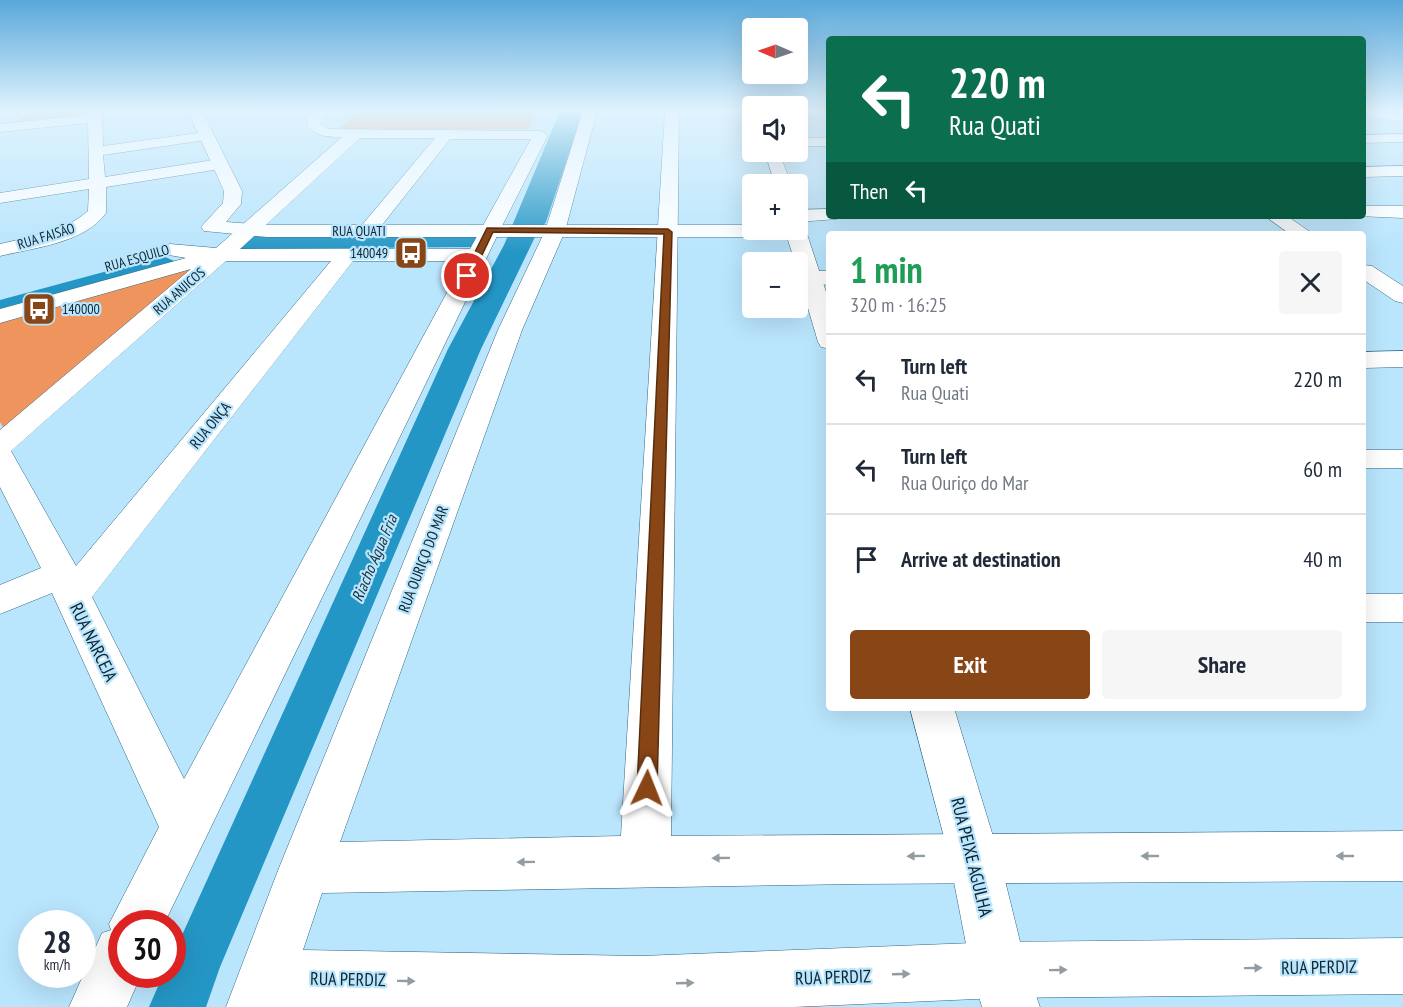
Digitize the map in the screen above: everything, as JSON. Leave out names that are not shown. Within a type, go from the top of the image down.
[{"type":"street","name":"RUA FAISÃO","points":[[0,250],[52,236],[90,220],[97,213],[98,183],[95,158]]},
{"type":"street","name":"RUA ESQUILO","points":[[0,296],[170,250],[211,227],[232,204],[233,191],[217,158]]},
{"type":"street","name":"RUA ANJICOS","points":[[0,444],[221,255],[328,158]]},
{"type":"street","points":[[367,231],[426,158]]},
{"type":"street","points":[[143,910],[530,158]]},
{"type":"street","name":"RUA OURIÇO DO MAR","points":[[259,992],[510,330],[550,231],[574,158]]},
{"type":"street","points":[[645,859],[670,158]]},
{"type":"street","points":[[0,198],[220,164]]},
{"type":"street","points":[[1366,171],[1403,171]]},
{"type":"street","points":[[1366,212],[1403,212]]},
{"type":"street","name":"RUA QUATI","points":[[808,221],[826,216]]},
{"type":"street","points":[[1279,219],[1299,231]]},
{"type":"street","name":"RUA FAISÃO","points":[[0,235],[90,220]]},
{"type":"street","name":"RUA QUATI","points":[[211,227],[247,231],[367,231],[488,238]]},
{"type":"street","name":"RUA QUATI","points":[[170,250],[221,255],[348,254],[550,231],[668,232],[742,228]]},
{"type":"street","points":[[803,240],[820,278],[826,316]]},
{"type":"street","name":"RUA ONÇA","points":[[67,585],[348,254]]},
{"type":"street","name":"RUA ESQUILO","points":[[0,316],[221,255]]},
{"type":"street","points":[[1366,275],[1403,276]]},
{"type":"street","points":[[1366,275],[1403,296]]},
{"type":"street","points":[[1366,360],[1403,359]]},
{"type":"street","name":"RUA NARCEJA","points":[[0,457],[67,585],[171,802],[187,828]]},
{"type":"street","points":[[1366,459],[1403,459]]},
{"type":"street","points":[[0,600],[67,585]]},
{"type":"street","points":[[1366,608],[1403,608]]},
{"type":"street","name":"RUA PEIXE AGULHA","points":[[933,711],[974,856],[1005,989]]},
{"type":"street","points":[[305,868],[645,859],[1403,856]]},
{"type":"street","name":"RUA PERDIZ","points":[[259,992],[641,996],[1005,989],[1403,966]]},
{"type":"street","points":[[98,1007],[108,984]]},
{"type":"shaded area","points":[[205,265],[7,434],[0,422],[0,320]]},
{"type":"water","name":"Riacho Água Fria","points":[[540,158],[567,158],[546,222],[535,237],[481,349],[220,967],[206,1007],[149,1007],[157,988],[186,988],[186,926],[448,349],[504,245]]},
{"type":"water","points":[[484,234],[477,247],[239,249],[253,236]]},
{"type":"water","points":[[163,256],[181,264],[0,312],[0,300]]},
{"type":"place","name":"140049","points":[[411,253]]},
{"type":"place","name":"140000","points":[[39,309]]},
{"type":"route","points":[[467,276],[490,230],[668,232],[647,788]]}]
